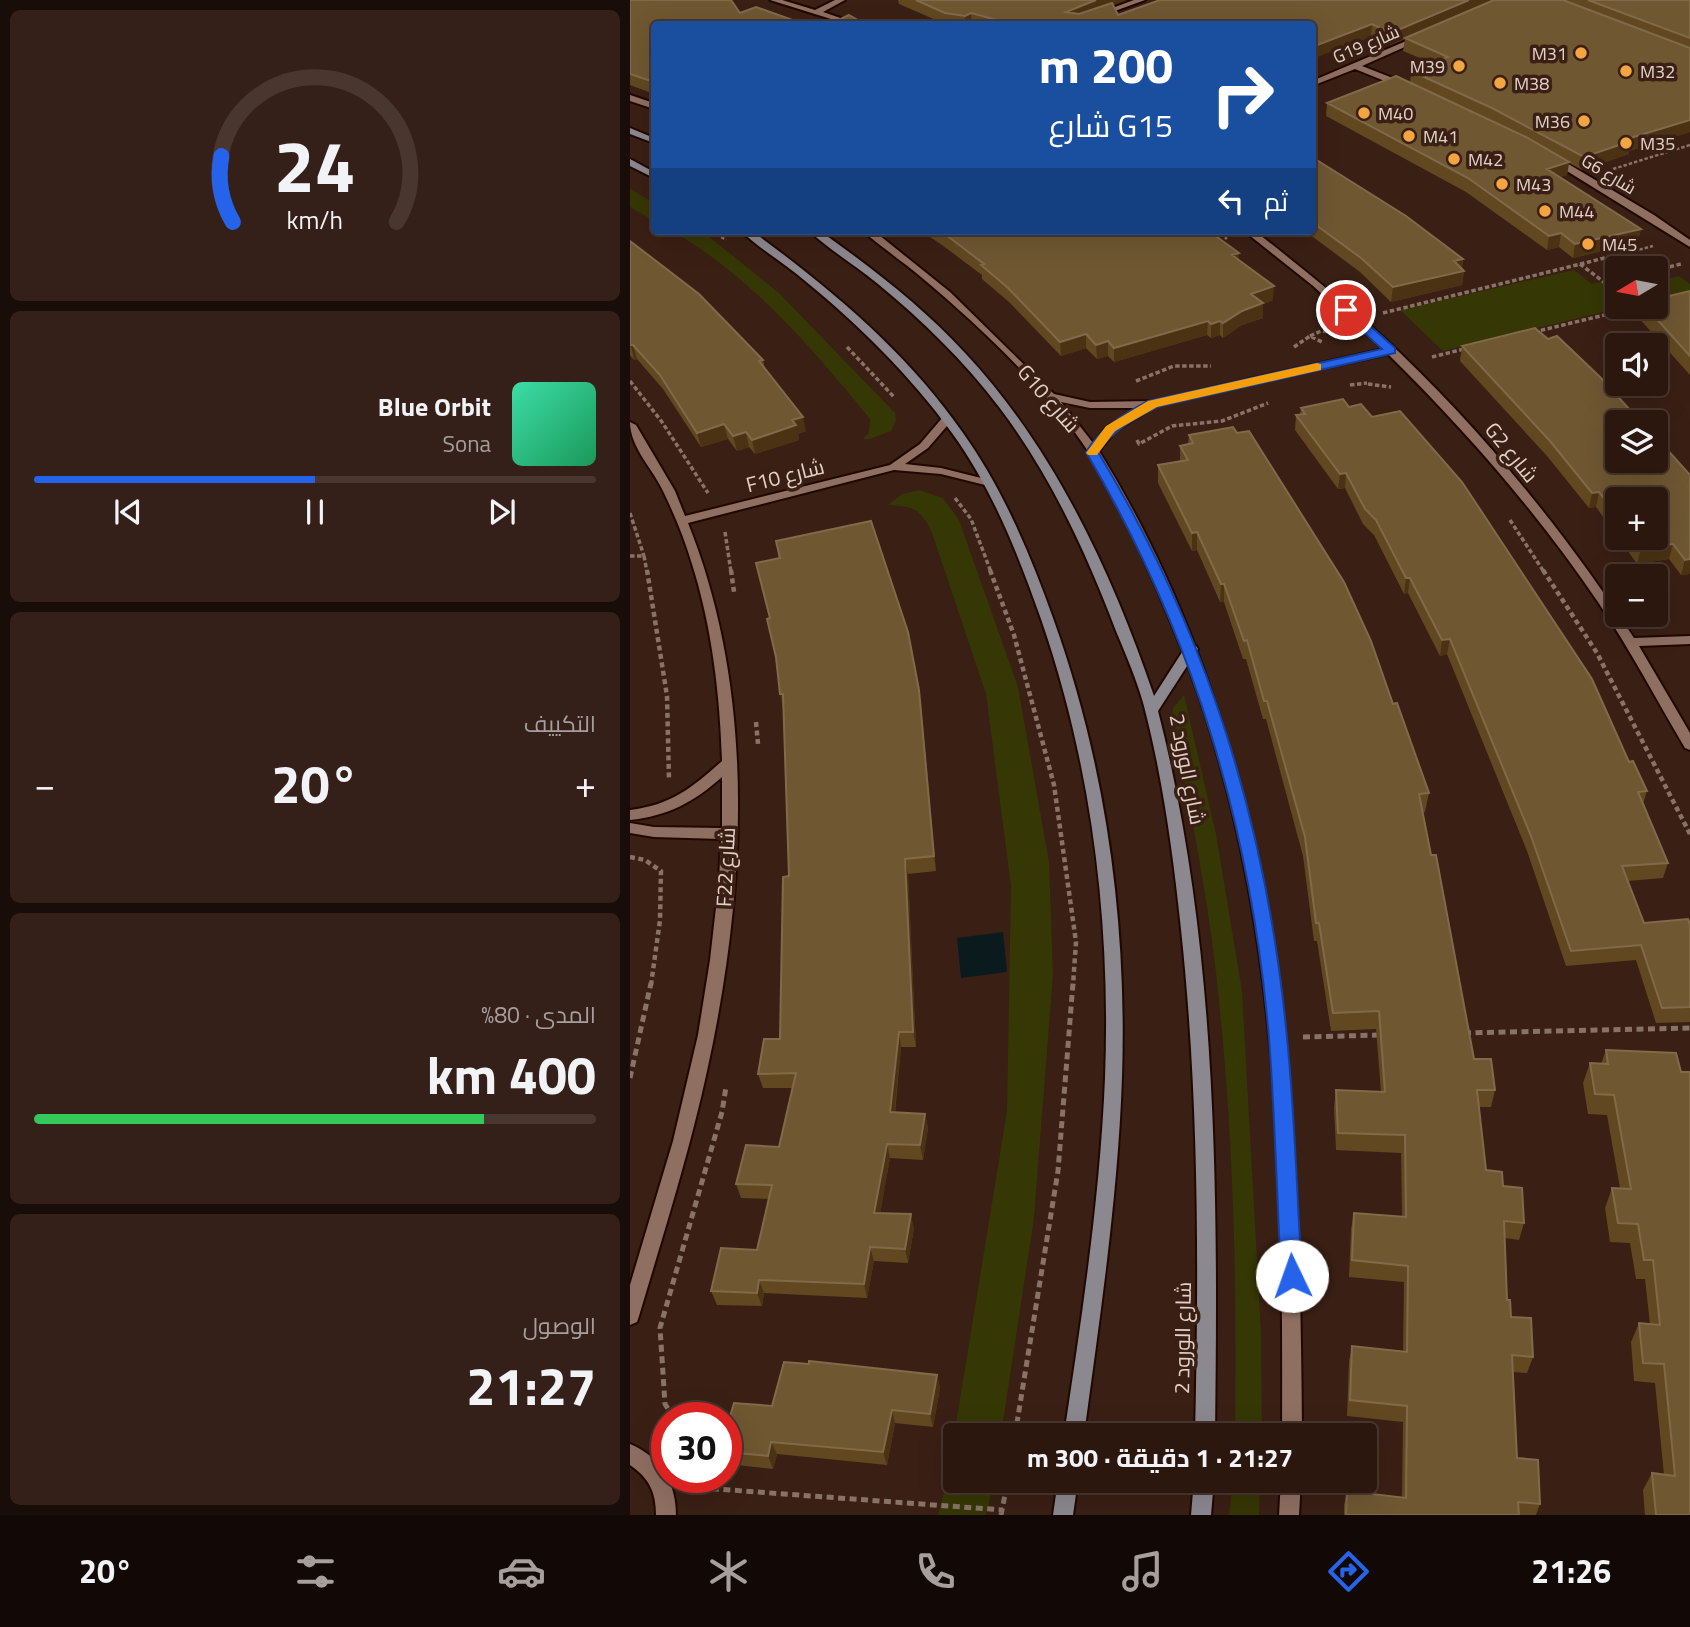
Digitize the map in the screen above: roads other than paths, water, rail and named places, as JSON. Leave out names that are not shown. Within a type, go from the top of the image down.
[{"type":"street","points":[[774,0],[843,21]]},
{"type":"street","points":[[815,13],[841,0]]},
{"type":"street","points":[[1082,21],[1141,0]]},
{"type":"street","name":"G19 شارع","points":[[1316,82],[1433,33]]},
{"type":"street","points":[[1356,66],[1420,93]]},
{"type":"street","points":[[630,98],[651,105]]},
{"type":"street","points":[[630,131],[651,140]]},
{"type":"street","name":"G6 شارع","points":[[1538,151],[1651,217],[1690,244]]},
{"type":"street","points":[[630,162],[651,172]]},
{"type":"street","points":[[751,235],[818,286],[856,320],[893,356],[947,419],[1001,505],[1031,576],[1070,688],[1088,760],[1101,840],[1111,928],[1114,1026],[1109,1132],[1098,1251],[1076,1423]]},
{"type":"street","name":"شارع الورود 2","points":[[819,235],[911,307],[979,375],[1037,454],[1083,537],[1118,617],[1152,710],[1175,823],[1191,943],[1204,1105],[1208,1280],[1205,1423]]},
{"type":"street","name":"G10 شارع","points":[[873,235],[924,274],[968,313],[1050,397],[1092,452],[1123,503],[1191,649],[1219,729],[1243,819],[1263,921],[1278,1037],[1293,1300],[1292,1423]]},
{"type":"street","name":"G2 شارع","points":[[1254,235],[1365,327],[1438,395],[1512,481],[1570,556],[1630,642],[1690,745]]},
{"type":"street","points":[[1050,397],[1090,405],[1153,404],[1390,351]]},
{"type":"street","points":[[1092,452],[1101,438],[1116,424],[1153,404]]},
{"type":"street","name":"F10 شارع","points":[[894,467],[924,446],[947,419]]},
{"type":"street","name":"F22 شارع","points":[[630,425],[663,478],[684,520],[701,572],[719,654],[728,763],[724,909],[706,1036],[688,1114],[630,1316]]},
{"type":"street","name":"F10 شارع","points":[[684,520],[894,467],[941,471],[989,483]]},
{"type":"street","points":[[1630,642],[1690,640]]},
{"type":"street","points":[[1152,710],[1191,649]]},
{"type":"street","points":[[630,815],[658,811],[686,800],[728,763]]},
{"type":"street","points":[[630,828],[654,832],[728,834]]},
{"type":"street","points":[[630,1454],[654,1471],[662,1485],[666,1515]]},
{"type":"street","points":[[1063,1515],[1066,1493]]},
{"type":"street","points":[[1201,1515],[1203,1493]]},
{"type":"street","points":[[1289,1515],[1290,1493]]},
{"type":"place","name":"M31","points":[[1581,53]]},
{"type":"place","name":"M39","points":[[1459,66]]},
{"type":"place","name":"M32","points":[[1626,71]]},
{"type":"place","name":"M38","points":[[1500,83]]},
{"type":"place","name":"M40","points":[[1364,113]]},
{"type":"place","name":"M36","points":[[1584,121]]},
{"type":"place","name":"M41","points":[[1409,136]]},
{"type":"place","name":"M35","points":[[1626,143]]},
{"type":"place","name":"M42","points":[[1454,159]]},
{"type":"place","name":"M43","points":[[1502,184]]},
{"type":"place","name":"M44","points":[[1545,211]]},
{"type":"place","name":"M45","points":[[1588,244]]}]
